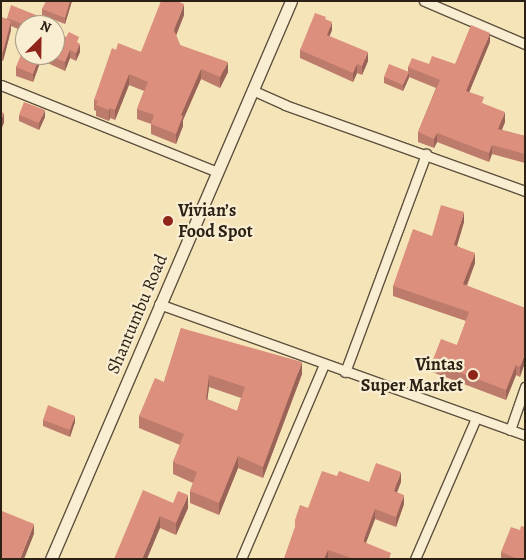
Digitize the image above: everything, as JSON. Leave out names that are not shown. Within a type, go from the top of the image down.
[{"type":"street","name":"Shantumbu Road","points":[[51,559],[159,304],[291,1]]},
{"type":"street","points":[[424,1],[525,44]]},
{"type":"street","points":[[1,85],[217,172]]},
{"type":"street","points":[[252,90],[285,105],[525,190]]},
{"type":"street","points":[[345,372],[426,154]]},
{"type":"street","points":[[159,304],[525,435]]},
{"type":"street","points":[[241,559],[324,364]]},
{"type":"street","points":[[510,430],[525,387]]},
{"type":"street","points":[[415,559],[476,418]]},
{"type":"building","points":[[46,1],[70,1],[65,18],[65,15],[57,15],[42,9]]},
{"type":"building","points":[[161,1],[177,1],[184,4],[174,30],[180,45],[228,62],[220,77],[201,69],[181,115],[183,116],[176,134],[151,124],[154,115],[137,109],[148,82],[129,74],[115,110],[110,108],[109,110],[96,105],[98,101],[94,100],[112,48],[116,50],[118,43],[141,52]]},
{"type":"building","points":[[11,5],[36,15],[15,15],[15,21],[7,18]]},
{"type":"building","points":[[315,13],[326,17],[325,19],[332,22],[327,35],[368,52],[362,66],[357,64],[353,73],[300,50]]},
{"type":"building","points":[[1,17],[11,21],[3,52],[1,51]]},
{"type":"building","points":[[471,25],[490,33],[466,91],[484,97],[482,103],[505,112],[498,129],[525,136],[525,154],[492,145],[489,153],[437,133],[434,139],[418,132],[440,80],[408,67],[412,58],[429,64],[432,56],[455,64]]},
{"type":"building","points":[[69,32],[79,37],[77,42],[80,44],[76,53],[70,50],[65,62],[65,37]]},
{"type":"building","points":[[389,64],[409,72],[403,85],[384,77]]},
{"type":"building","points":[[17,65],[36,65],[33,74],[16,67]]},
{"type":"building","points":[[24,102],[45,110],[39,123],[19,115]]},
{"type":"building","points":[[441,205],[464,212],[454,245],[475,253],[463,284],[525,308],[525,353],[520,367],[516,365],[506,390],[432,362],[441,339],[457,345],[469,312],[393,286],[413,229],[432,236]]},
{"type":"building","points":[[181,328],[302,362],[263,467],[238,456],[219,503],[190,491],[197,472],[173,462],[184,434],[139,416],[155,378],[164,382]],"holes":[[[209,375],[245,387],[237,411],[206,399]]]},
{"type":"building","points":[[48,405],[75,416],[70,430],[43,420]]},
{"type":"building","points":[[376,463],[401,472],[394,491],[404,495],[396,517],[375,509],[364,539],[364,542],[391,553],[389,559],[354,559],[328,550],[324,559],[284,559],[300,505],[308,508],[322,471],[337,476],[339,471],[369,482]]},
{"type":"building","points":[[143,490],[173,503],[178,491],[188,495],[176,523],[160,516],[142,559],[114,559]]},
{"type":"building","points":[[2,511],[34,524],[20,559],[1,559]]},
{"type":"building","points":[[521,526],[525,527],[525,559],[518,559],[501,552],[511,527],[520,530]]},
{"type":"place","name":"Vivian’s Food Spot","points":[[168,221]]},
{"type":"place","name":"Vintas Super Market","points":[[473,375]]}]
